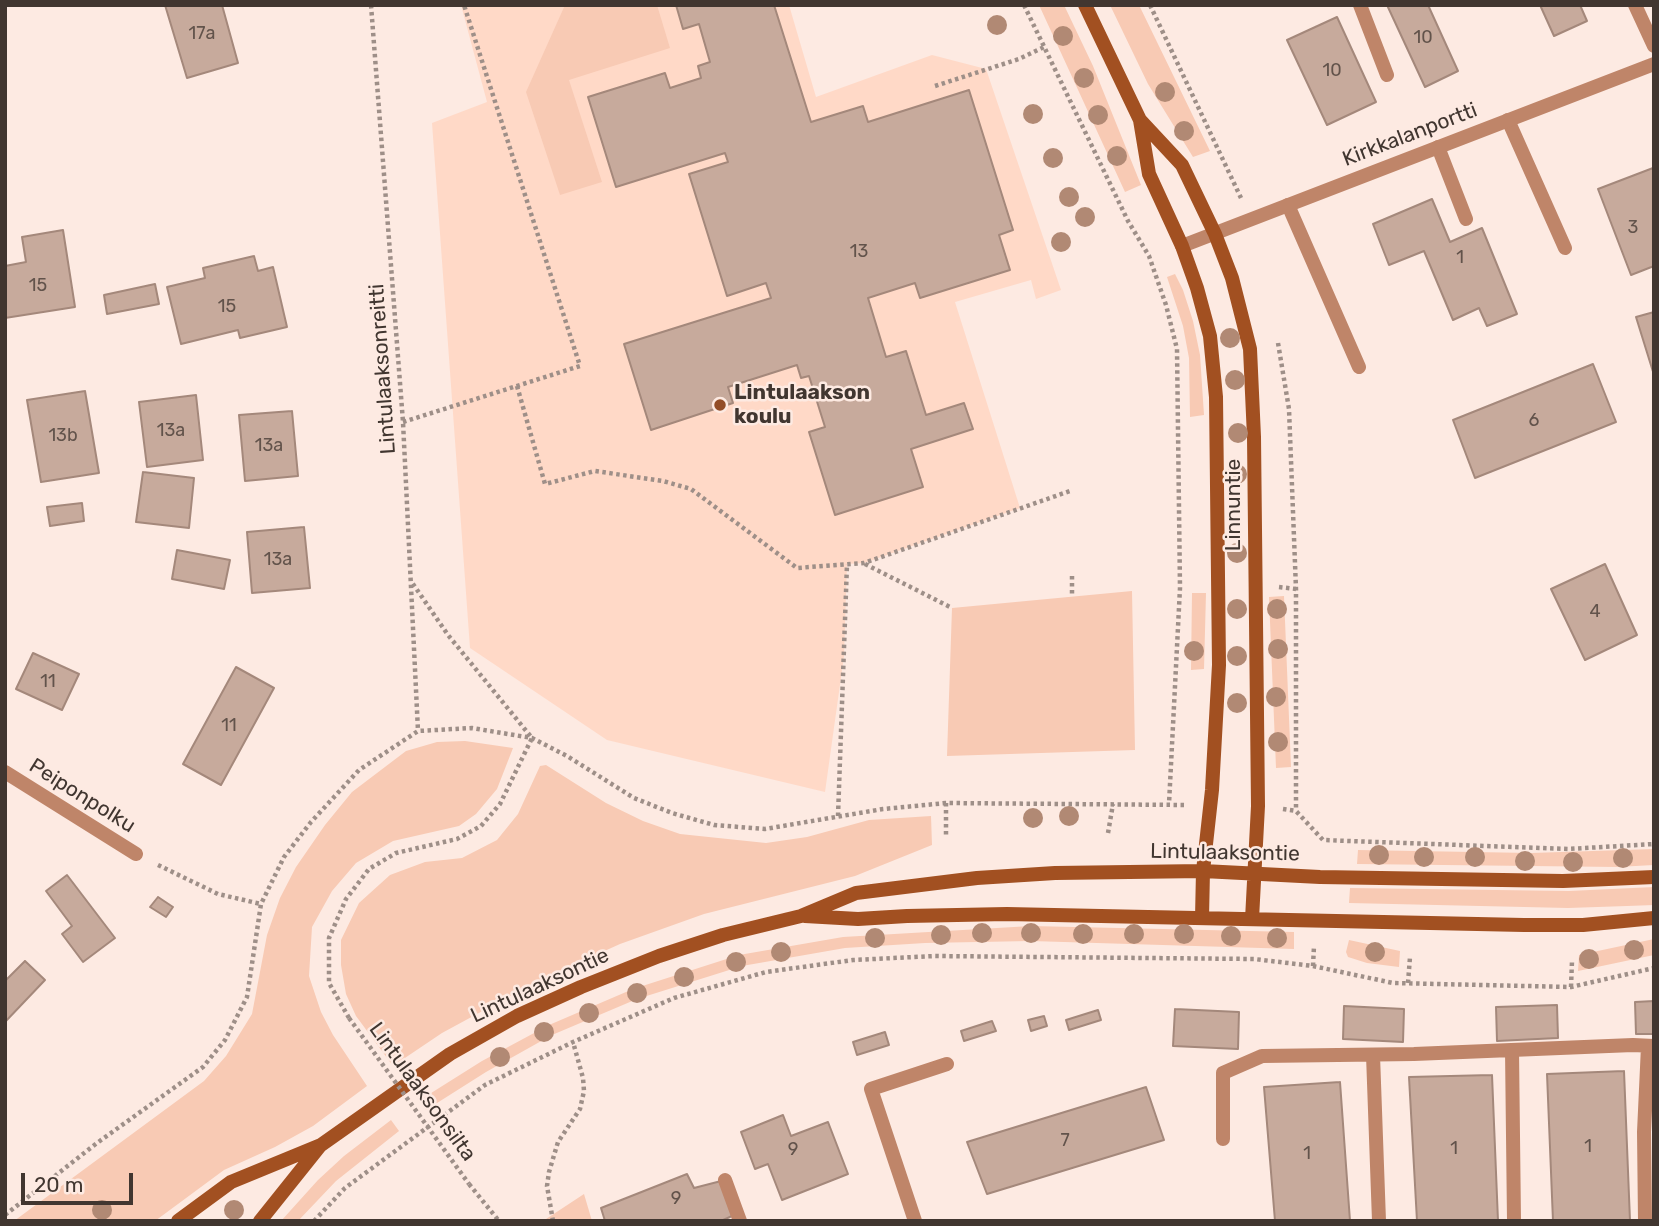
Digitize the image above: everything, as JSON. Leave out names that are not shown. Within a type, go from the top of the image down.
[{"type":"street","name":"Linnuntie","points":[[1085,5],[1140,120],[1149,174],[1198,288],[1210,335],[1216,397],[1219,665],[1202,918]]},
{"type":"street","points":[[1360,5],[1387,75]]},
{"type":"street","points":[[1635,5],[1654,46]]},
{"type":"street","name":"Kirkkalanportti","points":[[1182,246],[1654,64]]},
{"type":"street","name":"Linnuntie","points":[[1140,120],[1182,165],[1231,278],[1250,349],[1254,437],[1258,806],[1252,919]]},
{"type":"street","points":[[1508,120],[1565,248]]},
{"type":"street","points":[[1438,147],[1466,219]]},
{"type":"street","points":[[1288,205],[1359,367]]},
{"type":"street","name":"Peiponpolku","points":[[5,772],[136,854]]},
{"type":"street","name":"Lintulaaksontie","points":[[178,1221],[231,1182],[321,1145],[450,1054],[517,1016],[581,986],[659,956],[723,935],[801,916],[856,893],[963,879],[1055,873],[1203,872],[1563,881],[1654,877]]},
{"type":"street","name":"Lintulaaksontie","points":[[801,916],[858,919],[1007,914],[1583,925],[1654,918]]},
{"type":"street","points":[[1223,1139],[1223,1073],[1262,1056],[1651,1046],[1644,1132],[1645,1221]]},
{"type":"street","points":[[1512,1050],[1514,1221]]},
{"type":"street","points":[[1373,1055],[1379,1221]]},
{"type":"street","points":[[915,1221],[871,1089],[947,1064]]},
{"type":"street","name":"Lintulaaksontie","points":[[260,1221],[321,1145]]},
{"type":"street","points":[[725,1180],[740,1221]]},
{"type":"path","name":"Lintulaaksonreitti","points":[[371,5],[404,422],[418,731]]},
{"type":"path","points":[[404,422],[580,366],[464,5]]},
{"type":"path","points":[[1024,5],[1128,221],[1149,256],[1166,304],[1177,349],[1180,588],[1169,804]]},
{"type":"path","points":[[935,86],[1044,47]]},
{"type":"path","points":[[517,386],[544,484],[595,471],[663,481],[691,489],[797,568],[864,564],[1070,491]]},
{"type":"path","points":[[1283,414],[1289,409]]},
{"type":"path","points":[[838,816],[847,564]]},
{"type":"path","points":[[864,564],[952,608]]},
{"type":"path","points":[[1072,576],[1072,595]]},
{"type":"path","points":[[410,580],[448,635],[532,738]]},
{"type":"path","points":[[1279,587],[1296,589]]},
{"type":"path","points":[[5,1215],[97,1143],[203,1067],[225,1040],[247,997],[261,904],[284,857],[319,813],[359,770],[418,731],[472,728],[532,738],[567,756],[634,798],[714,825],[765,829],[838,816],[946,803],[1210,805]]},
{"type":"path","name":"Lintulaaksonsilta","points":[[499,1221],[349,1018],[329,983],[329,938],[346,899],[369,869],[396,853],[457,839],[481,826],[500,804],[532,738]]},
{"type":"path","points":[[946,803],[946,836]]},
{"type":"path","points":[[1108,833],[1113,804]]},
{"type":"path","points":[[1258,806],[1296,811],[1323,840],[1569,849],[1654,845]]},
{"type":"path","points":[[136,854],[218,894],[261,904]]},
{"type":"path","points":[[314,1221],[345,1188],[485,1085],[573,1041],[674,998],[766,972],[853,960],[935,956],[1254,959],[1313,966],[1393,983],[1571,987],[1654,968]]},
{"type":"path","points":[[1408,983],[1410,957]]},
{"type":"path","points":[[1571,987],[1572,961]]},
{"type":"path","points":[[553,1221],[547,1186],[549,1172],[558,1142],[580,1109],[584,1091],[573,1041]]},
{"type":"shaded area","name":"Lintulaakson koulu","points":[[461,5],[789,5],[816,97],[932,55],[986,69],[1061,290],[1036,299],[1031,280],[955,302],[1020,508],[864,563],[847,564],[844,656],[825,792],[607,740],[470,648],[432,123],[487,102]]},
{"type":"shaded area","points":[[565,5],[657,5],[670,48],[569,80],[602,182],[560,195],[526,92]]},
{"type":"shaded area","points":[[1039,5],[1064,5],[1093,66],[1141,185],[1125,192]]},
{"type":"shaded area","points":[[1110,5],[1139,5],[1210,151],[1193,157],[1148,84]]},
{"type":"shaded area","points":[[1175,274],[1193,321],[1200,355],[1204,415],[1190,417],[1189,358],[1183,326],[1167,277]]},
{"type":"shaded area","points":[[1132,591],[1135,750],[947,756],[952,608]]},
{"type":"shaded area","points":[[1192,593],[1206,593],[1204,669],[1191,670]]},
{"type":"shaded area","points":[[1284,596],[1291,767],[1276,768],[1269,597]]},
{"type":"shaded area","points":[[465,741],[513,748],[497,789],[476,814],[459,826],[393,841],[356,863],[332,891],[312,927],[309,976],[321,1012],[367,1086],[313,1126],[224,1170],[155,1221],[14,1221],[204,1081],[226,1056],[252,1014],[267,935],[280,898],[296,867],[352,792],[406,751],[437,742]]},
{"type":"shaded area","points":[[546,765],[606,803],[643,821],[680,834],[766,843],[807,837],[869,820],[931,816],[932,845],[855,876],[704,914],[620,944],[536,982],[442,1033],[393,1066],[356,1016],[346,994],[341,965],[341,940],[359,903],[390,875],[425,862],[462,858],[497,840],[518,814],[540,766]]},
{"type":"shaded area","points":[[1654,849],[1654,865],[1617,867],[1357,864],[1358,850],[1531,853]]},
{"type":"shaded area","points":[[1654,887],[1654,905],[1568,908],[1349,903],[1350,888],[1569,891]]},
{"type":"shaded area","points":[[1031,926],[1294,932],[1294,949],[1031,941],[845,948],[742,966],[637,999],[552,1035],[426,1110],[420,1100],[482,1061],[549,1025],[633,989],[739,955],[843,937]]},
{"type":"shaded area","points":[[1654,939],[1654,955],[1578,971],[1579,955]]},
{"type":"shaded area","points":[[1349,940],[1400,951],[1399,967],[1367,963],[1348,957],[1346,952]]},
{"type":"shaded area","points":[[391,1120],[399,1131],[336,1181],[298,1221],[281,1221],[344,1156]]},
{"type":"shaded area","points":[[584,1194],[592,1221],[543,1221]]},
{"type":"building","points":[[165,5],[222,5],[238,63],[187,78]]},
{"type":"building","points":[[676,5],[774,5],[811,122],[863,106],[868,122],[969,90],[1013,230],[999,235],[1010,270],[920,298],[915,283],[868,298],[886,357],[906,351],[926,415],[964,403],[973,429],[911,449],[923,487],[835,515],[809,432],[825,427],[809,376],[801,378],[797,365],[728,387],[733,403],[651,430],[624,344],[771,298],[766,283],[727,296],[689,174],[728,162],[725,153],[616,187],[588,97],[665,73],[670,88],[701,78],[698,66],[710,62],[699,24],[683,29]]},
{"type":"building","points":[[1387,5],[1428,5],[1458,71],[1425,87]]},
{"type":"building","points":[[1540,5],[1580,5],[1587,21],[1554,36]]},
{"type":"building","points":[[1337,17],[1376,102],[1327,125],[1287,40]]},
{"type":"building","points":[[1653,168],[1654,266],[1631,275],[1598,189]]},
{"type":"building","points":[[1432,199],[1450,242],[1482,228],[1517,314],[1487,326],[1479,308],[1453,320],[1424,251],[1389,265],[1373,224]]},
{"type":"building","points":[[63,230],[75,307],[5,318],[5,266],[26,262],[22,237]]},
{"type":"building","points":[[254,256],[258,271],[273,267],[287,327],[240,338],[238,330],[181,344],[167,287],[205,278],[203,268]]},
{"type":"building","points":[[155,284],[159,304],[107,314],[104,295]]},
{"type":"building","points":[[1654,312],[1654,375],[1636,317]]},
{"type":"building","points":[[1593,364],[1616,422],[1475,478],[1453,420]]},
{"type":"building","points":[[85,391],[99,473],[41,482],[27,400]]},
{"type":"building","points":[[196,395],[203,460],[147,467],[139,402]]},
{"type":"building","points":[[292,411],[298,476],[245,481],[239,415]]},
{"type":"building","points":[[143,472],[194,478],[189,528],[136,522]]},
{"type":"building","points":[[82,503],[84,521],[50,526],[47,507]]},
{"type":"building","points":[[304,527],[310,588],[252,593],[247,532]]},
{"type":"building","points":[[177,550],[230,560],[224,589],[172,579]]},
{"type":"building","points":[[1605,564],[1637,635],[1585,660],[1551,589]]},
{"type":"building","points":[[33,653],[79,674],[62,710],[16,689]]},
{"type":"building","points":[[236,667],[274,688],[221,785],[183,764]]},
{"type":"building","points":[[67,875],[115,938],[83,962],[62,934],[72,926],[46,891]]},
{"type":"building","points":[[158,897],[173,907],[166,917],[150,907]]},
{"type":"building","points":[[25,961],[45,980],[5,1022],[5,981]]},
{"type":"building","points":[[1654,1001],[1654,1034],[1636,1034],[1635,1002]]},
{"type":"building","points":[[1557,1005],[1558,1038],[1497,1041],[1496,1007]]},
{"type":"building","points":[[1344,1006],[1404,1009],[1403,1042],[1343,1039]]},
{"type":"building","points":[[1175,1009],[1239,1012],[1238,1049],[1173,1046]]},
{"type":"building","points":[[1098,1010],[1101,1020],[1069,1030],[1066,1020]]},
{"type":"building","points":[[1044,1016],[1047,1026],[1031,1031],[1028,1020]]},
{"type":"building","points":[[992,1021],[996,1031],[964,1041],[961,1031]]},
{"type":"building","points":[[885,1032],[889,1045],[857,1055],[853,1042]]},
{"type":"building","points":[[1624,1071],[1630,1221],[1553,1221],[1547,1074]]},
{"type":"building","points":[[1492,1075],[1498,1221],[1417,1221],[1409,1077]]},
{"type":"building","points":[[1340,1082],[1350,1221],[1275,1221],[1264,1087]]},
{"type":"building","points":[[1146,1087],[1164,1140],[987,1194],[967,1142]]},
{"type":"building","points":[[783,1115],[791,1136],[828,1122],[848,1174],[782,1200],[768,1164],[755,1169],[741,1132]]},
{"type":"building","points":[[687,1174],[694,1188],[725,1180],[732,1216],[721,1221],[605,1221],[601,1208]]},
{"type":"place","name":"Lintulaakson koulu","points":[[720,405]]}]
